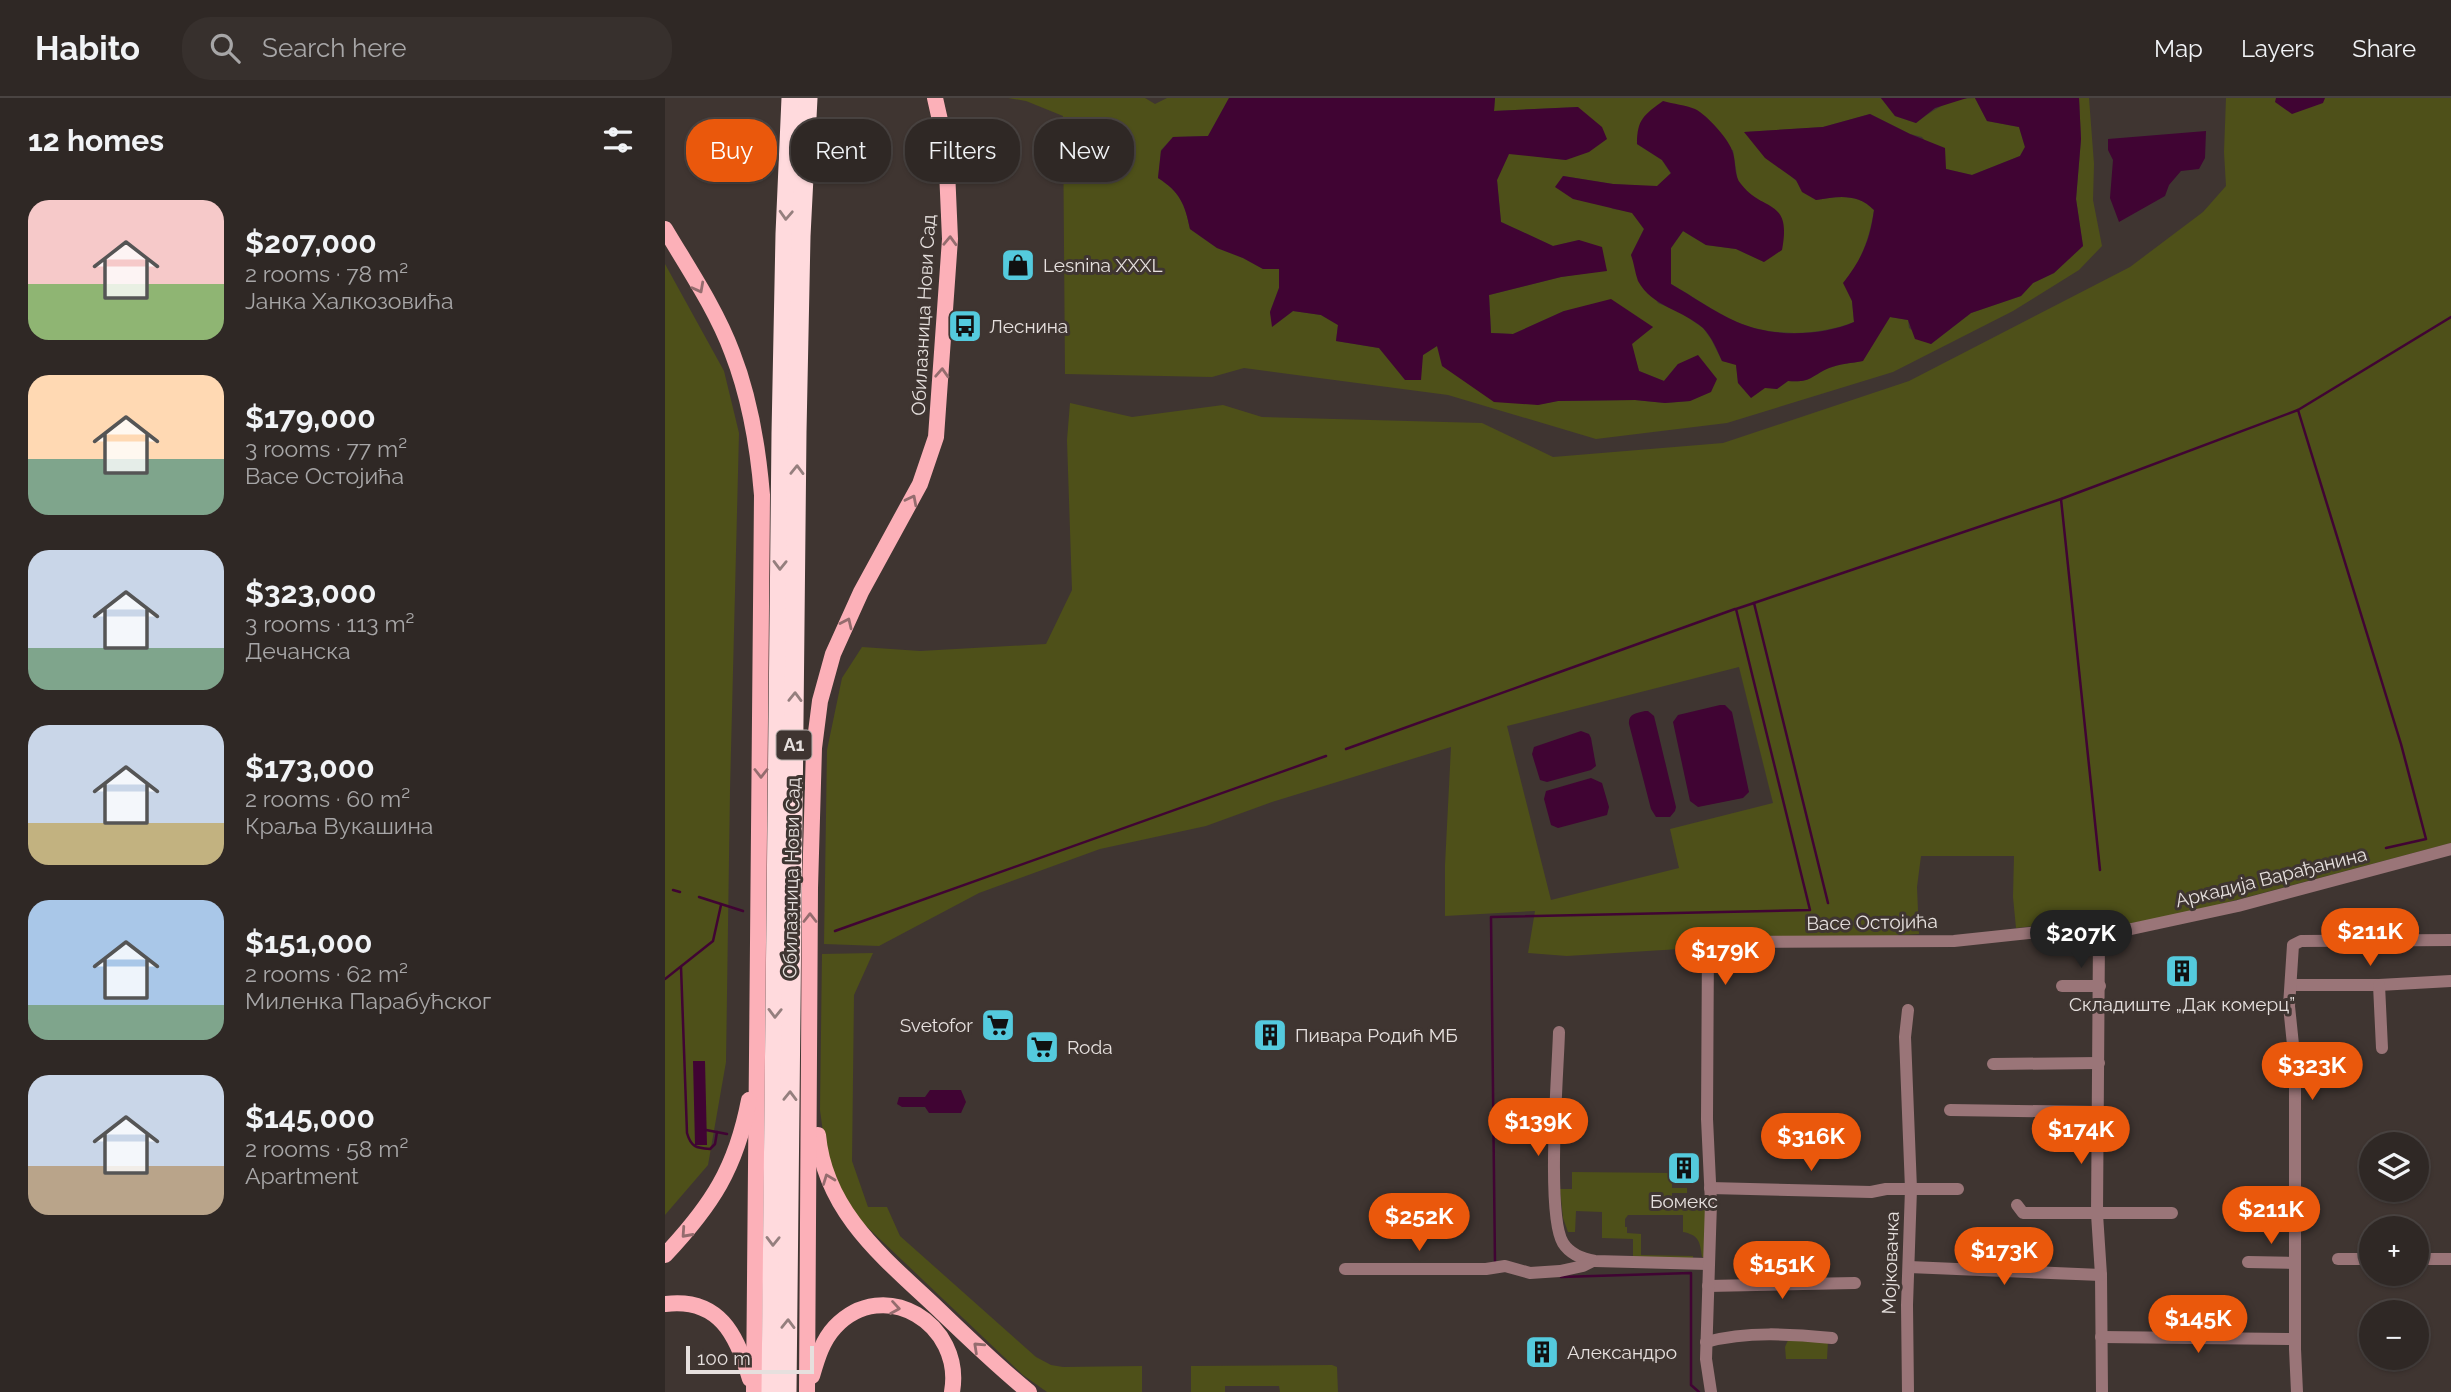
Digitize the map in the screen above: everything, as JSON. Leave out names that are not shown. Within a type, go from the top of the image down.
[{"type":"highway","name":"A1","points":[[771,1392],[781,434],[791,98]]},
{"type":"highway","name":"A1","points":[[787,1392],[798,406],[801,236],[808,98]]},
{"type":"main road","name":"Обилазница Нови Сад","points":[[807,1392],[810,888],[814,748],[826,673],[845,625],[920,484],[931,456],[938,422],[950,239],[946,147],[935,98]]},
{"type":"main road","name":"Обилазница Нови Сад","points":[[665,229],[697,282],[731,349],[753,422],[762,495],[754,1392]]},
{"type":"main road","points":[[665,1255],[691,1228],[725,1177],[744,1127],[757,1063]]},
{"type":"main road","points":[[810,1085],[823,1167],[834,1193],[852,1222],[901,1274],[1029,1392]]},
{"type":"main road","points":[[665,1304],[693,1305],[721,1320],[738,1342],[754,1392]]},
{"type":"main road","points":[[807,1392],[822,1346],[834,1328],[856,1312],[882,1306],[912,1312],[937,1331],[948,1348],[953,1364],[951,1392]]},
{"type":"street","name":"Аркадија Варађанина","points":[[2099,936],[2224,909],[2451,849]]},
{"type":"street","name":"Васе Остојића","points":[[1711,1392],[1706,1359],[1710,1240],[1707,1119],[1708,942],[1954,941],[2057,930],[2076,930],[2099,936]]},
{"type":"street","points":[[2099,936],[2097,1214],[2101,1275],[2102,1392]]},
{"type":"street","points":[[2297,1392],[2295,1064],[2289,1006],[2293,945],[2297,941],[2451,940]]},
{"type":"street","points":[[2291,985],[2379,985],[2451,981]]},
{"type":"street","points":[[2379,985],[2382,1048]]},
{"type":"street","points":[[2062,986],[2100,986]]},
{"type":"street","name":"Мојковачка","points":[[1908,1010],[1905,1037],[1911,1189],[1906,1346],[1908,1392]]},
{"type":"street","points":[[1559,1032],[1554,1165],[1557,1223],[1564,1245],[1582,1259],[1593,1261],[1708,1264]]},
{"type":"street","points":[[1993,1064],[2099,1063]]},
{"type":"street","points":[[1950,1110],[2098,1111]]},
{"type":"street","points":[[1710,1188],[1871,1192],[1886,1189],[1958,1189]]},
{"type":"street","points":[[2017,1205],[2023,1213],[2172,1213]]},
{"type":"street","points":[[2338,1259],[2359,1259]]},
{"type":"street","points":[[2429,1259],[2451,1259]]},
{"type":"street","points":[[1345,1269],[1500,1267],[1530,1273],[1560,1271],[1593,1261]]},
{"type":"street","points":[[2248,1262],[2295,1263]]},
{"type":"street","points":[[1909,1267],[2101,1275]]},
{"type":"street","points":[[1708,1286],[1855,1283]]},
{"type":"street","points":[[1706,1342],[1778,1334],[1832,1338]]},
{"type":"street","points":[[2101,1337],[2295,1339]]},
{"type":"shaded area","points":[[1008,98],[1145,98],[1155,104],[1167,98],[1229,98],[1208,136],[1173,137],[1161,150],[1158,178],[1172,188],[1180,199],[1190,229],[1217,248],[1263,269],[1279,269],[1279,288],[1270,312],[1273,326],[1293,311],[1321,315],[1338,325],[1336,341],[1379,348],[1406,380],[1423,355],[1437,346],[1537,405],[1558,401],[1635,400],[1665,403],[1690,401],[1710,392],[1678,364],[1664,381],[1639,371],[1631,344],[1653,327],[1564,311],[1513,334],[1491,333],[1489,295],[1561,277],[1607,270],[1579,240],[1553,246],[1501,222],[1497,180],[1509,153],[1566,160],[1578,107],[1494,111],[1495,98],[1881,98],[1895,116],[1916,123],[1943,105],[1975,98],[1987,121],[2019,127],[2025,147],[2020,156],[1972,175],[1946,169],[1922,137],[1910,134],[1870,114],[1823,127],[1745,132],[1816,200],[1854,198],[1874,210],[1864,249],[1844,283],[1852,301],[1854,322],[1810,332],[1780,332],[1751,327],[1720,314],[1671,284],[1671,248],[1683,231],[1706,245],[1736,249],[1764,262],[1746,190],[1738,182],[1733,150],[1637,144],[1662,160],[1671,174],[1657,187],[1613,184],[1563,176],[1613,209],[1632,212],[1644,229],[1631,255],[1658,303],[1680,312],[1703,328],[1722,361],[1736,364],[1738,383],[1777,389],[1788,381],[1806,380],[1833,367],[1862,361],[1890,317],[1908,320],[1909,328],[1931,344],[1971,313],[2021,296],[2033,283],[2054,273],[2083,246],[2076,199],[2081,139],[2079,98],[2089,98],[2094,164],[2093,200],[2102,246],[2079,270],[2013,311],[1893,372],[1727,423],[1596,439],[1448,395],[1244,368],[1212,377],[1065,374],[1064,182],[1134,182],[1134,119],[1063,119],[1063,116],[1026,101]]},
{"type":"shaded area","points":[[1229,98],[1495,98],[1494,111],[1578,107],[1602,127],[1607,139],[1589,152],[1566,160],[1509,154],[1497,180],[1501,222],[1553,246],[1579,240],[1602,247],[1607,271],[1561,277],[1489,295],[1491,333],[1513,334],[1564,311],[1611,299],[1653,327],[1632,344],[1639,371],[1664,381],[1678,364],[1698,355],[1717,379],[1711,392],[1690,401],[1665,403],[1635,400],[1558,401],[1538,405],[1494,402],[1442,366],[1437,346],[1423,355],[1421,380],[1405,380],[1379,348],[1336,341],[1338,325],[1321,315],[1293,311],[1272,327],[1270,312],[1279,288],[1279,269],[1263,269],[1217,248],[1190,229],[1180,199],[1172,188],[1158,178],[1161,151],[1173,137],[1208,136]]},
{"type":"shaded area","points":[[1881,98],[1967,98],[1935,108],[1916,123],[1895,116]]},
{"type":"shaded area","points":[[1975,98],[2079,98],[2081,139],[2076,199],[2083,246],[2054,273],[2033,283],[2021,296],[1971,313],[1931,344],[1915,339],[1908,320],[1890,317],[1863,361],[1833,367],[1806,380],[1788,381],[1777,389],[1765,388],[1751,398],[1738,383],[1736,365],[1722,361],[1712,339],[1703,328],[1659,303],[1638,281],[1631,255],[1644,229],[1632,213],[1573,199],[1555,187],[1563,176],[1613,184],[1657,186],[1671,173],[1662,160],[1637,144],[1640,123],[1646,114],[1663,101],[1695,109],[1712,122],[1727,141],[1741,184],[1749,193],[1779,213],[1784,233],[1782,250],[1764,262],[1736,249],[1706,245],[1683,231],[1671,248],[1671,284],[1720,314],[1750,327],[1780,333],[1826,330],[1854,322],[1852,301],[1843,283],[1864,249],[1874,210],[1854,198],[1816,200],[1802,192],[1796,180],[1765,158],[1744,132],[1823,127],[1870,114],[1945,148],[1946,169],[1972,175],[2020,156],[2025,147],[2019,127],[1987,121]]},
{"type":"shaded area","points":[[2226,98],[2451,98],[2451,843],[2183,914],[2104,928],[2059,923],[2016,928],[2013,897],[2014,856],[1921,856],[1917,887],[1919,934],[1567,956],[1528,953],[1535,911],[1445,916],[1451,747],[1272,802],[1206,826],[1100,849],[979,893],[879,946],[824,944],[827,750],[842,678],[862,647],[920,651],[1046,644],[1072,590],[1067,440],[1070,403],[1132,417],[1223,405],[1262,417],[1482,423],[1553,457],[1723,443],[1909,381],[2130,267],[2203,212],[2226,186]],"holes":[[[1739,667],[1773,803],[1670,829],[1679,868],[1551,900],[1507,726]]]},
{"type":"shaded area","points":[[2276,98],[2325,98],[2323,103],[2292,114],[2275,102]]},
{"type":"shaded area","points":[[2206,131],[2205,158],[2199,169],[2181,171],[2169,185],[2165,196],[2119,222],[2110,198],[2113,160],[2108,150],[2108,139]]},
{"type":"shaded area","points":[[665,264],[724,371],[739,433],[726,1062],[708,1165],[665,1215]]},
{"type":"shaded area","points":[[1725,705],[1732,712],[1749,792],[1743,798],[1698,807],[1690,801],[1673,722],[1678,715]]},
{"type":"shaded area","points":[[1645,711],[1654,716],[1676,807],[1670,817],[1656,817],[1651,809],[1629,724],[1631,716]]},
{"type":"shaded area","points":[[1581,731],[1589,734],[1591,738],[1596,766],[1591,770],[1547,782],[1540,780],[1532,754],[1534,747]]},
{"type":"shaded area","points":[[1591,778],[1602,783],[1609,807],[1607,815],[1558,828],[1551,825],[1544,799],[1546,791]]},
{"type":"shaded area","points":[[873,953],[854,995],[852,1161],[868,1207],[887,1207],[900,1236],[1036,1357],[1051,1365],[1063,1367],[1142,1366],[1142,1392],[1047,1392],[1023,1375],[863,1223],[842,1197],[827,1162],[820,1110],[822,954]]},
{"type":"shaded area","points":[[693,1061],[705,1061],[707,1145],[695,1145]]},
{"type":"shaded area","points":[[930,1090],[961,1090],[966,1102],[961,1113],[929,1113],[925,1107],[902,1107],[897,1104],[899,1097],[925,1097]]},
{"type":"shaded area","points":[[1572,1172],[1672,1173],[1672,1188],[1687,1188],[1687,1193],[1672,1193],[1672,1203],[1707,1205],[1704,1257],[1696,1237],[1683,1232],[1683,1215],[1628,1215],[1625,1227],[1627,1233],[1641,1234],[1641,1255],[1693,1256],[1693,1259],[1633,1258],[1633,1239],[1602,1238],[1602,1212],[1576,1211],[1575,1232],[1568,1232],[1563,1218],[1560,1189],[1572,1189]]},
{"type":"shaded area","points":[[1789,1338],[1828,1341],[1827,1359],[1786,1359],[1785,1347]]},
{"type":"shaded area","points":[[1191,1366],[1337,1367],[1338,1392],[1280,1392],[1279,1386],[1225,1386],[1225,1392],[1191,1392]]},
{"type":"waterway","points":[[1828,903],[1754,603],[2061,499],[2298,410],[2451,317]]},
{"type":"waterway","points":[[2298,410],[2401,744],[2426,839],[2386,848]]},
{"type":"waterway","points":[[2061,499],[2100,870]]},
{"type":"waterway","points":[[1495,1263],[1491,917],[1810,910],[1736,609],[1754,603]]},
{"type":"waterway","points":[[1346,749],[1735,609]]},
{"type":"waterway","points":[[835,931],[1326,756]]},
{"type":"waterway","points":[[673,890],[680,892]]},
{"type":"waterway","points":[[699,897],[743,911]]},
{"type":"waterway","points":[[665,979],[713,941],[721,905]]},
{"type":"waterway","points":[[681,967],[687,1133],[695,1146],[710,1149],[715,1144],[717,1132]]},
{"type":"waterway","points":[[706,1130],[727,1134]]},
{"type":"waterway","points":[[1561,1277],[1691,1273],[1691,1385],[1699,1392]]},
{"type":"place","name":"Lesnina XXXL","points":[[1018,265]]},
{"type":"place","name":"Леснина","points":[[965,326]]},
{"type":"place","name":"Складиште „Дак комерц”","points":[[2182,971]]},
{"type":"place","name":"Svetofor","points":[[998,1025]]},
{"type":"place","name":"Пивара Родић МБ","points":[[1270,1035]]},
{"type":"place","name":"Roda","points":[[1042,1047]]},
{"type":"place","name":"Бомекс","points":[[1684,1168]]},
{"type":"place","name":"Александро","points":[[1542,1352]]}]
